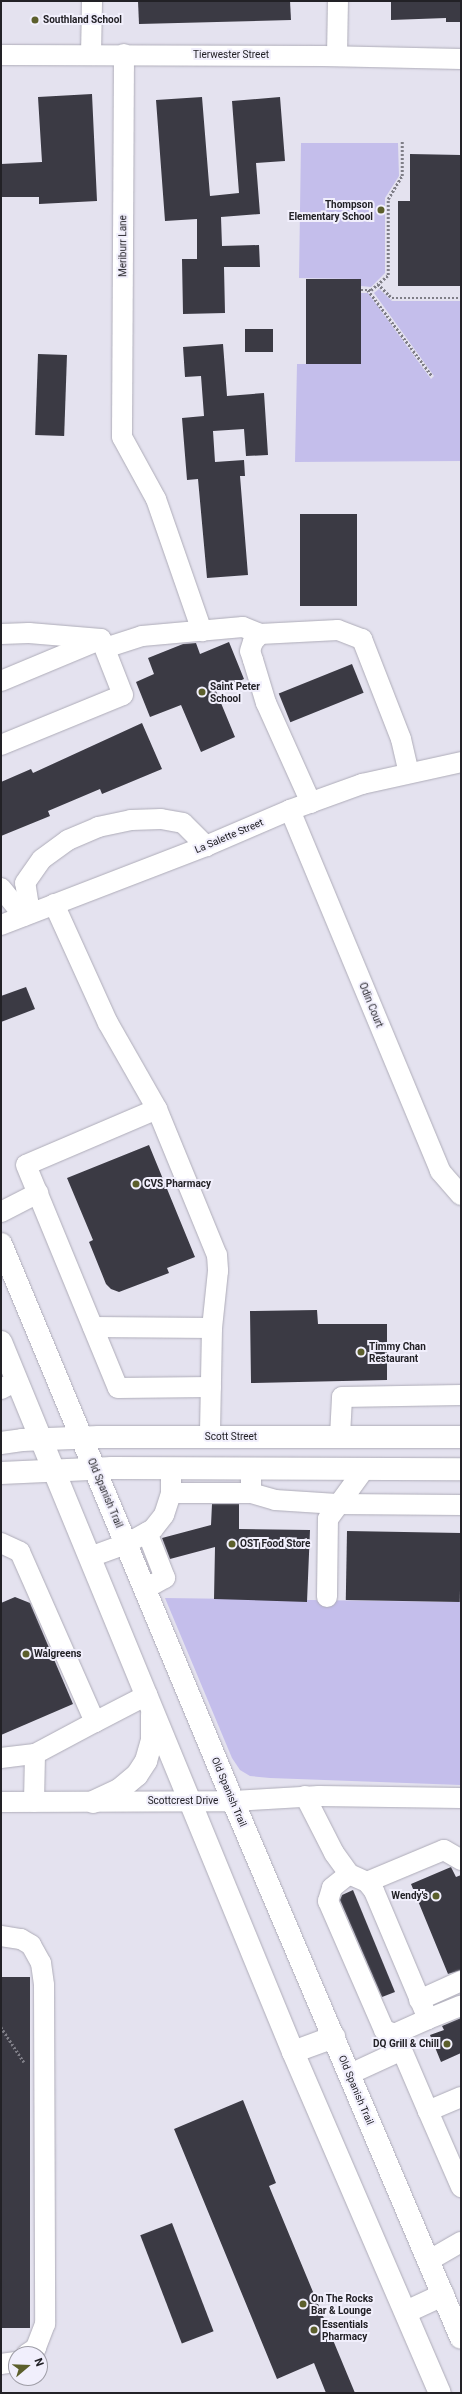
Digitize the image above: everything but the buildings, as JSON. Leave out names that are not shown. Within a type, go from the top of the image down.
[{"type":"main road","name":"Old Spanish Trail","points":[[1,1244],[233,1801],[461,2338]]},
{"type":"main road","points":[[1,1342],[9,1385],[42,1439],[293,2052],[440,2393]]},
{"type":"main road","name":"Scott Street","points":[[1,1443],[82,1437],[461,1437]]},
{"type":"main road","points":[[364,1437],[365,1468]]},
{"type":"main road","points":[[1,1473],[94,1469],[461,1469]]},
{"type":"main road","points":[[93,1802],[119,1790],[137,1775],[146,1761],[152,1740],[150,1701]]},
{"type":"main road","points":[[293,2052],[334,2037]]},
{"type":"main road","points":[[406,2312],[443,2295]]},
{"type":"street","points":[[91,55],[92,1]]},
{"type":"street","points":[[337,56],[338,1]]},
{"type":"street","name":"Tierwester Street","points":[[1,55],[124,54],[461,59]]},
{"type":"street","name":"Meriburr Lane","points":[[124,54],[122,437],[156,499],[202,630]]},
{"type":"street","points":[[1,680],[103,644],[142,636],[243,627],[254,648],[266,703],[311,803]]},
{"type":"street","points":[[254,648],[338,630],[362,639],[400,739],[409,772]]},
{"type":"street","points":[[1,634],[29,633],[103,644]]},
{"type":"street","points":[[1,745],[123,695],[103,644]]},
{"type":"street","name":"La Salette Street","points":[[1,925],[206,846],[290,810],[362,784],[409,772],[461,762]]},
{"type":"street","name":"Odin Court","points":[[290,810],[440,1171],[461,1195]]},
{"type":"street","points":[[27,915],[25,883],[42,859],[68,840],[98,827],[132,820],[162,819],[183,824],[206,846]]},
{"type":"street","points":[[1,888],[27,915]]},
{"type":"street","points":[[54,904],[108,1023],[157,1109],[217,1255],[218,1271],[212,1328],[210,1437]]},
{"type":"street","points":[[157,1109],[26,1165],[118,1388],[211,1386]]},
{"type":"street","points":[[1,1212],[38,1193]]},
{"type":"street","points":[[93,1327],[212,1328]]},
{"type":"street","points":[[340,1436],[342,1397],[461,1394]]},
{"type":"street","points":[[251,1468],[251,1493]]},
{"type":"street","points":[[327,1597],[328,1519],[337,1504],[365,1468]]},
{"type":"street","points":[[90,1557],[126,1544],[147,1532],[164,1515],[171,1493],[171,1469]]},
{"type":"street","points":[[171,1493],[251,1493],[275,1500],[337,1504],[461,1505]]},
{"type":"street","points":[[145,1589],[165,1578],[147,1532]]},
{"type":"street","points":[[1,1543],[20,1552],[96,1722]]},
{"type":"street","points":[[1,1758],[35,1754],[96,1722],[150,1701]]},
{"type":"street","points":[[34,1802],[35,1754]]},
{"type":"street","points":[[305,1796],[334,1853],[358,1878],[374,1891],[428,2019]]},
{"type":"street","name":"Scottcrest Drive","points":[[1,1802],[233,1801],[305,1796],[461,1798]]},
{"type":"street","points":[[461,1860],[444,1850],[332,1888],[328,1901],[384,2030],[398,2042],[461,2187]]},
{"type":"street","points":[[1,1936],[21,1939],[31,1945],[41,1963],[44,1985],[45,2324],[37,2346]]},
{"type":"street","points":[[419,2000],[461,1981]]},
{"type":"street","points":[[350,2074],[398,2042],[428,2019],[461,2006]]},
{"type":"street","points":[[428,2112],[461,2097]]},
{"type":"street","points":[[428,2261],[461,2242]]},
{"type":"path","points":[[361,290],[371,290],[388,275],[388,199],[402,176],[402,141]]},
{"type":"path","points":[[378,284],[392,298],[461,298]]},
{"type":"path","points":[[368,290],[432,376]]},
{"type":"path","points":[[1,2027],[25,2064]]},
{"type":"shaded area","points":[[301,143],[398,143],[399,176],[385,198],[385,273],[371,287],[361,286],[360,279],[299,278]]},
{"type":"shaded area","points":[[379,289],[392,301],[461,301],[461,461],[295,462],[297,364],[361,364],[361,293],[368,293],[431,379],[434,376],[374,293]]},
{"type":"shaded area","points":[[165,1598],[461,1602],[461,1785],[270,1778],[250,1776],[240,1770],[232,1758]]},
{"type":"place","name":"Southland School","points":[[35,20]]},
{"type":"place","name":"Thompson Elementary School","points":[[381,210]]},
{"type":"place","name":"Saint Peter School","points":[[202,692]]},
{"type":"place","name":"CVS Pharmacy","points":[[136,1184]]},
{"type":"place","name":"Timmy Chan Restaurant","points":[[361,1352]]},
{"type":"place","name":"OST Food Store","points":[[232,1544]]},
{"type":"place","name":"Walgreens","points":[[26,1654]]},
{"type":"place","name":"Wendy's","points":[[436,1896]]},
{"type":"place","name":"DQ Grill & Chill","points":[[447,2044]]},
{"type":"place","name":"On The Rocks Bar & Lounge","points":[[303,2304]]},
{"type":"place","name":"Essentials Pharmacy","points":[[314,2330]]}]
